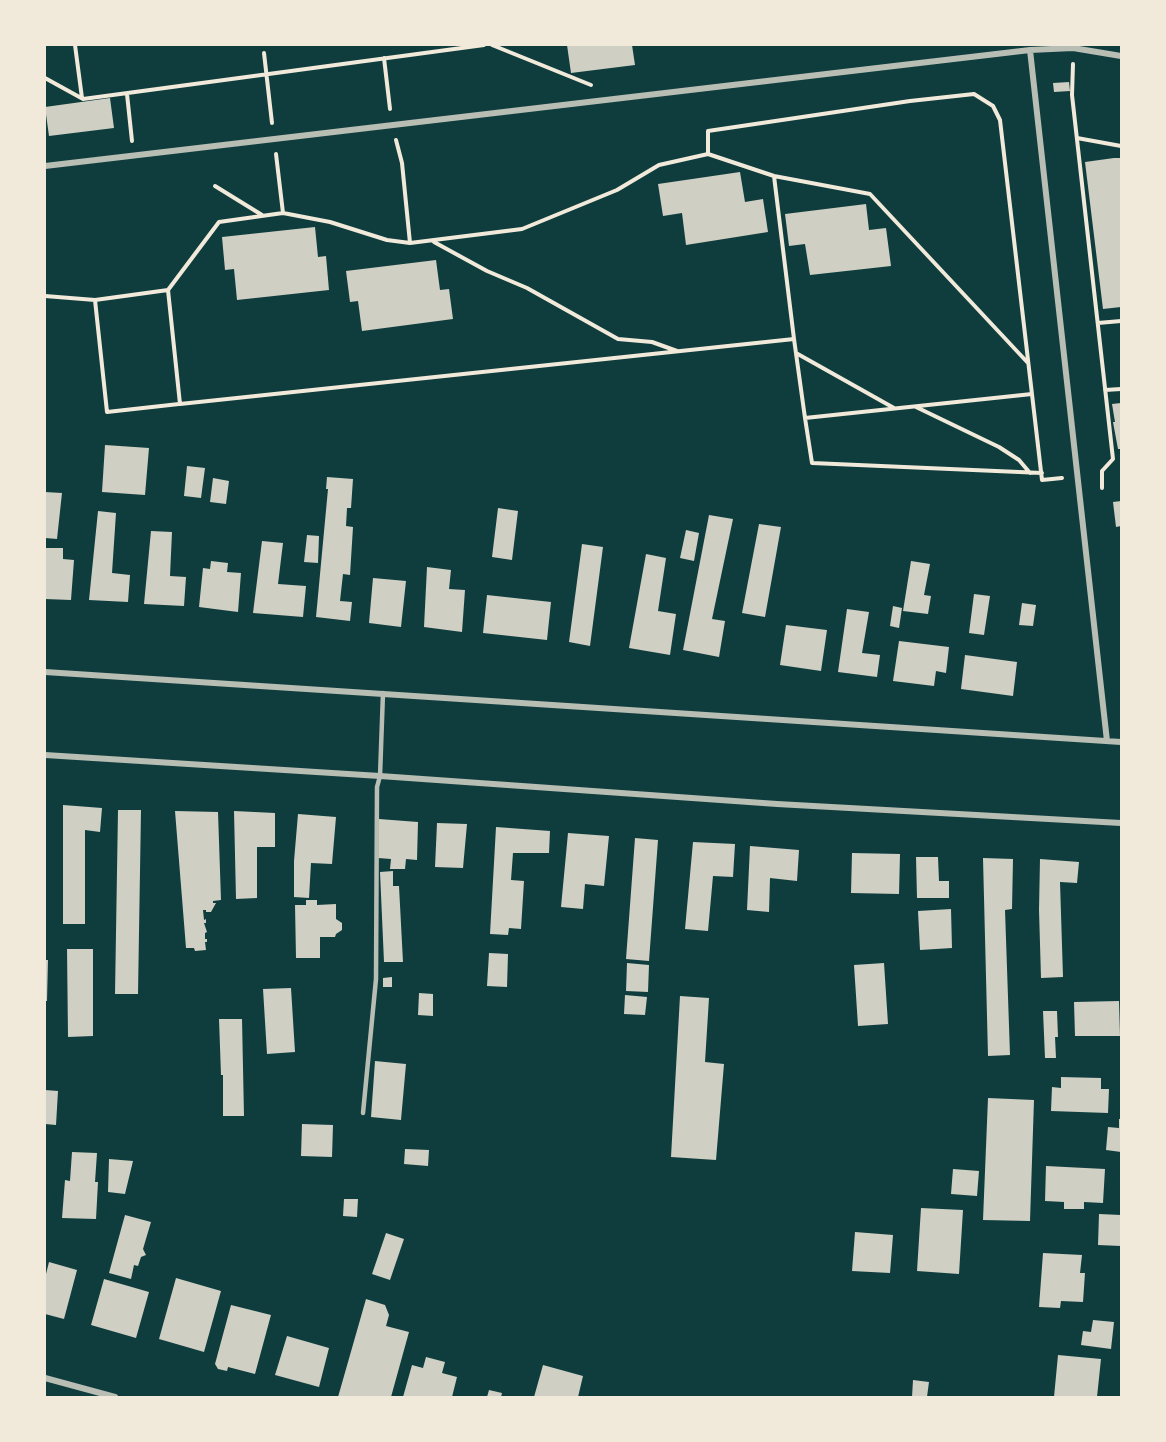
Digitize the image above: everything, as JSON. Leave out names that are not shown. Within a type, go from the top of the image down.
[{"type":"street","points":[[45,166],[1030,50],[1073,48],[1121,56]]},
{"type":"street","points":[[1030,50],[1107,741]]},
{"type":"street","points":[[45,672],[1121,742]]},
{"type":"street","points":[[45,755],[777,804],[1121,823]]},
{"type":"street","points":[[45,1378],[115,1397]]},
{"type":"lane","points":[[363,1113],[375,979],[377,787],[380,776],[383,693]]},
{"type":"path","points":[[75,45],[82,99]]},
{"type":"path","points":[[45,78],[82,99],[484,45]]},
{"type":"path","points":[[492,45],[594,86]]},
{"type":"path","points":[[1073,48],[1072,95],[1113,459],[1102,471],[1102,488]]},
{"type":"path","points":[[264,53],[283,213]]},
{"type":"path","points":[[127,94],[134,155]]},
{"type":"path","points":[[708,153],[708,131],[910,101],[974,94],[993,106],[1000,120],[1042,480],[1078,477]]},
{"type":"path","points":[[1077,138],[1121,146]]},
{"type":"path","points":[[180,404],[168,290],[219,222],[283,213],[330,222],[387,240],[410,243],[522,230],[616,190],[659,165],[708,153],[774,176],[870,194],[1029,364]]},
{"type":"path","points":[[402,163],[410,243]]},
{"type":"path","points":[[774,176],[812,463],[1042,473]]},
{"type":"path","points":[[215,186],[263,216]]},
{"type":"path","points":[[434,242],[487,271],[526,288],[618,339],[652,342],[679,351]]},
{"type":"path","points":[[45,296],[95,300],[168,290]]},
{"type":"path","points":[[95,300],[106,412],[794,339]]},
{"type":"path","points":[[1098,323],[1121,321]]},
{"type":"path","points":[[796,353],[894,408]]},
{"type":"path","points":[[1106,390],[1121,389]]},
{"type":"path","points":[[805,418],[1032,394]]},
{"type":"path","points":[[915,406],[999,447],[1019,460],[1030,473]]},
{"type":"building","points":[[567,45],[632,45],[635,65],[571,73]]},
{"type":"building","points":[[1069,82],[1070,91],[1054,92],[1053,83]]},
{"type":"building","points":[[110,98],[114,128],[49,136],[45,107]]},
{"type":"building","points":[[1121,158],[1121,307],[1103,309],[1085,162]]},
{"type":"building","points":[[740,172],[745,202],[763,199],[768,232],[686,245],[682,213],[663,216],[658,184]]},
{"type":"building","points":[[866,204],[869,230],[886,228],[891,266],[810,275],[805,244],[789,246],[785,214]]},
{"type":"building","points":[[315,227],[318,257],[326,256],[329,290],[237,300],[234,269],[225,270],[222,237]]},
{"type":"building","points":[[436,260],[440,290],[449,289],[453,319],[362,331],[358,301],[350,302],[346,271]]},
{"type":"building","points":[[1121,403],[1121,449],[1118,449],[1112,404]]},
{"type":"building","points":[[105,445],[149,448],[145,495],[102,492]]},
{"type":"building","points":[[187,466],[205,468],[201,498],[184,496]]},
{"type":"building","points":[[327,477],[353,479],[351,508],[347,508],[346,526],[353,527],[350,575],[343,574],[340,601],[352,602],[350,621],[316,617],[328,489],[326,489]]},
{"type":"building","points":[[213,478],[229,481],[226,504],[210,502]]},
{"type":"building","points":[[45,492],[62,493],[57,539],[45,538]]},
{"type":"building","points":[[1121,501],[1121,526],[1116,527],[1113,502]]},
{"type":"building","points":[[498,508],[518,511],[512,560],[492,557]]},
{"type":"building","points":[[98,511],[116,513],[112,573],[130,575],[128,602],[89,600]]},
{"type":"building","points":[[709,515],[733,519],[712,619],[725,621],[719,657],[683,650]]},
{"type":"building","points":[[759,524],[781,527],[765,617],[742,613]]},
{"type":"building","points":[[686,530],[699,533],[694,561],[680,558]]},
{"type":"building","points":[[151,531],[172,532],[170,576],[186,577],[184,606],[144,604]]},
{"type":"building","points":[[307,535],[319,536],[318,563],[304,562]]},
{"type":"building","points":[[262,541],[283,543],[278,584],[306,586],[303,617],[253,613]]},
{"type":"building","points":[[582,544],[603,547],[590,646],[569,642]]},
{"type":"building","points":[[46,548],[63,548],[63,559],[74,560],[71,600],[45,599]]},
{"type":"building","points":[[646,554],[666,558],[658,611],[676,614],[670,655],[629,648]]},
{"type":"building","points":[[211,561],[228,563],[227,572],[241,573],[238,612],[199,607],[203,568],[210,569]]},
{"type":"building","points":[[911,561],[930,564],[924,595],[931,596],[928,614],[903,611]]},
{"type":"building","points":[[427,567],[451,570],[449,589],[465,590],[462,632],[424,627]]},
{"type":"building","points":[[373,578],[406,581],[401,627],[369,623]]},
{"type":"building","points":[[974,594],[990,596],[984,635],[969,633]]},
{"type":"building","points":[[487,595],[551,602],[547,640],[483,633]]},
{"type":"building","points":[[1022,603],[1036,605],[1033,626],[1019,625]]},
{"type":"building","points":[[893,606],[902,608],[899,628],[890,626]]},
{"type":"building","points":[[847,609],[869,612],[862,653],[880,655],[877,677],[838,672]]},
{"type":"building","points":[[786,625],[827,630],[821,671],[780,665]]},
{"type":"building","points":[[899,641],[949,647],[946,673],[936,671],[934,686],[893,681]]},
{"type":"building","points":[[965,655],[1017,662],[1013,696],[961,689]]},
{"type":"building","points":[[63,805],[102,808],[100,832],[85,830],[85,924],[63,924]]},
{"type":"building","points":[[118,810],[141,810],[138,994],[115,994]]},
{"type":"building","points":[[175,811],[218,812],[221,900],[213,901],[216,903],[211,912],[203,910],[207,932],[205,933],[206,950],[195,951],[194,948],[186,948]]},
{"type":"building","points":[[234,811],[275,813],[275,847],[257,847],[257,898],[236,899]]},
{"type":"building","points":[[298,814],[336,817],[332,864],[311,863],[309,898],[294,897]]},
{"type":"building","points":[[379,819],[418,822],[417,860],[406,859],[405,869],[390,869],[391,859],[378,858]]},
{"type":"building","points":[[437,823],[467,824],[463,868],[435,867]]},
{"type":"building","points":[[496,827],[550,831],[549,853],[513,853],[511,880],[524,881],[521,929],[509,928],[508,935],[490,934]]},
{"type":"building","points":[[568,833],[609,836],[604,886],[585,884],[583,909],[561,907]]},
{"type":"building","points":[[635,838],[658,840],[649,961],[626,959]]},
{"type":"building","points":[[693,842],[735,844],[733,877],[713,876],[708,931],[685,929]]},
{"type":"building","points":[[750,846],[799,850],[797,881],[770,878],[769,912],[747,910]]},
{"type":"building","points":[[852,853],[900,854],[899,894],[851,893]]},
{"type":"building","points":[[916,857],[938,857],[939,881],[949,881],[949,898],[917,898]]},
{"type":"building","points":[[983,858],[1013,859],[1012,909],[1005,910],[1010,1055],[988,1056]]},
{"type":"building","points":[[1040,859],[1079,862],[1077,883],[1060,882],[1063,977],[1041,978]]},
{"type":"building","points":[[393,871],[393,886],[399,886],[403,962],[384,962],[380,872]]},
{"type":"building","points":[[306,900],[317,900],[317,905],[336,904],[336,919],[342,923],[342,930],[335,937],[320,937],[320,958],[296,958],[295,905],[306,905]]},
{"type":"building","points":[[951,909],[952,948],[920,950],[918,911]]},
{"type":"building","points":[[67,949],[93,949],[93,1036],[68,1037]]},
{"type":"building","points":[[489,953],[508,954],[507,987],[487,986]]},
{"type":"building","points":[[45,960],[48,960],[47,1001],[45,1001]]},
{"type":"building","points":[[627,963],[649,965],[648,992],[626,991]]},
{"type":"building","points":[[884,963],[888,1024],[858,1026],[854,965]]},
{"type":"building","points":[[392,977],[392,987],[383,987],[383,978]]},
{"type":"building","points":[[291,988],[295,1052],[267,1054],[263,989]]},
{"type":"building","points":[[419,993],[433,994],[433,1016],[418,1015]]},
{"type":"building","points":[[625,995],[647,997],[645,1015],[624,1014]]},
{"type":"building","points":[[680,996],[709,998],[705,1062],[724,1064],[716,1160],[671,1157]]},
{"type":"building","points":[[1119,1001],[1120,1036],[1075,1036],[1074,1002]]},
{"type":"building","points":[[1043,1011],[1057,1011],[1056,1058],[1045,1058]]},
{"type":"building","points":[[219,1019],[242,1019],[244,1116],[223,1116]]},
{"type":"building","points":[[375,1061],[406,1064],[401,1120],[371,1117]]},
{"type":"building","points":[[1061,1077],[1101,1078],[1101,1089],[1109,1089],[1108,1113],[1051,1111],[1052,1087],[1061,1088]]},
{"type":"building","points":[[45,1090],[58,1091],[56,1125],[45,1124]]},
{"type":"building","points":[[988,1098],[1034,1100],[1030,1221],[983,1220]]},
{"type":"building","points":[[1119,1119],[1121,1119],[1121,1152],[1106,1150],[1108,1127],[1119,1128]]},
{"type":"building","points":[[302,1124],[333,1125],[332,1157],[301,1156]]},
{"type":"building","points":[[405,1149],[429,1150],[428,1166],[404,1164]]},
{"type":"building","points":[[72,1152],[97,1153],[96,1219],[62,1218],[65,1180],[70,1181]]},
{"type":"building","points":[[109,1159],[133,1161],[125,1194],[108,1192]]},
{"type":"building","points":[[1046,1166],[1105,1169],[1103,1203],[1084,1202],[1084,1209],[1064,1209],[1064,1202],[1045,1201]]},
{"type":"building","points":[[953,1169],[979,1171],[977,1196],[951,1194]]},
{"type":"building","points":[[344,1199],[358,1199],[357,1217],[343,1216]]},
{"type":"building","points":[[921,1208],[963,1210],[959,1274],[917,1271]]},
{"type":"building","points":[[1099,1214],[1121,1215],[1121,1246],[1098,1245]]},
{"type":"building","points":[[125,1215],[151,1222],[143,1249],[146,1255],[141,1257],[138,1266],[134,1265],[131,1279],[109,1273]]},
{"type":"building","points":[[855,1232],[893,1235],[890,1273],[852,1271]]},
{"type":"building","points":[[386,1233],[404,1239],[390,1280],[372,1274]]},
{"type":"building","points":[[1043,1253],[1082,1255],[1080,1273],[1085,1273],[1083,1302],[1061,1301],[1060,1308],[1039,1307]]},
{"type":"building","points":[[49,1262],[77,1270],[64,1319],[45,1314],[45,1278]]},
{"type":"building","points":[[176,1278],[221,1291],[204,1352],[159,1339]]},
{"type":"building","points":[[104,1279],[149,1292],[136,1338],[91,1325]]},
{"type":"building","points":[[366,1299],[385,1305],[389,1315],[386,1326],[409,1332],[391,1397],[338,1397]]},
{"type":"building","points":[[231,1305],[271,1315],[255,1374],[228,1367],[227,1371],[218,1369],[215,1364]]},
{"type":"building","points":[[1093,1320],[1114,1322],[1111,1349],[1081,1345],[1083,1331],[1091,1332]]},
{"type":"building","points":[[287,1336],[329,1348],[319,1387],[275,1375]]},
{"type":"building","points":[[1058,1355],[1101,1359],[1097,1397],[1054,1397]]},
{"type":"building","points":[[426,1357],[445,1362],[442,1373],[457,1377],[452,1397],[403,1397],[412,1365],[423,1368]]},
{"type":"building","points":[[543,1365],[583,1376],[578,1397],[534,1397]]},
{"type":"building","points":[[913,1380],[929,1382],[927,1397],[912,1397]]},
{"type":"building","points":[[489,1390],[502,1393],[501,1397],[487,1397]]}]
